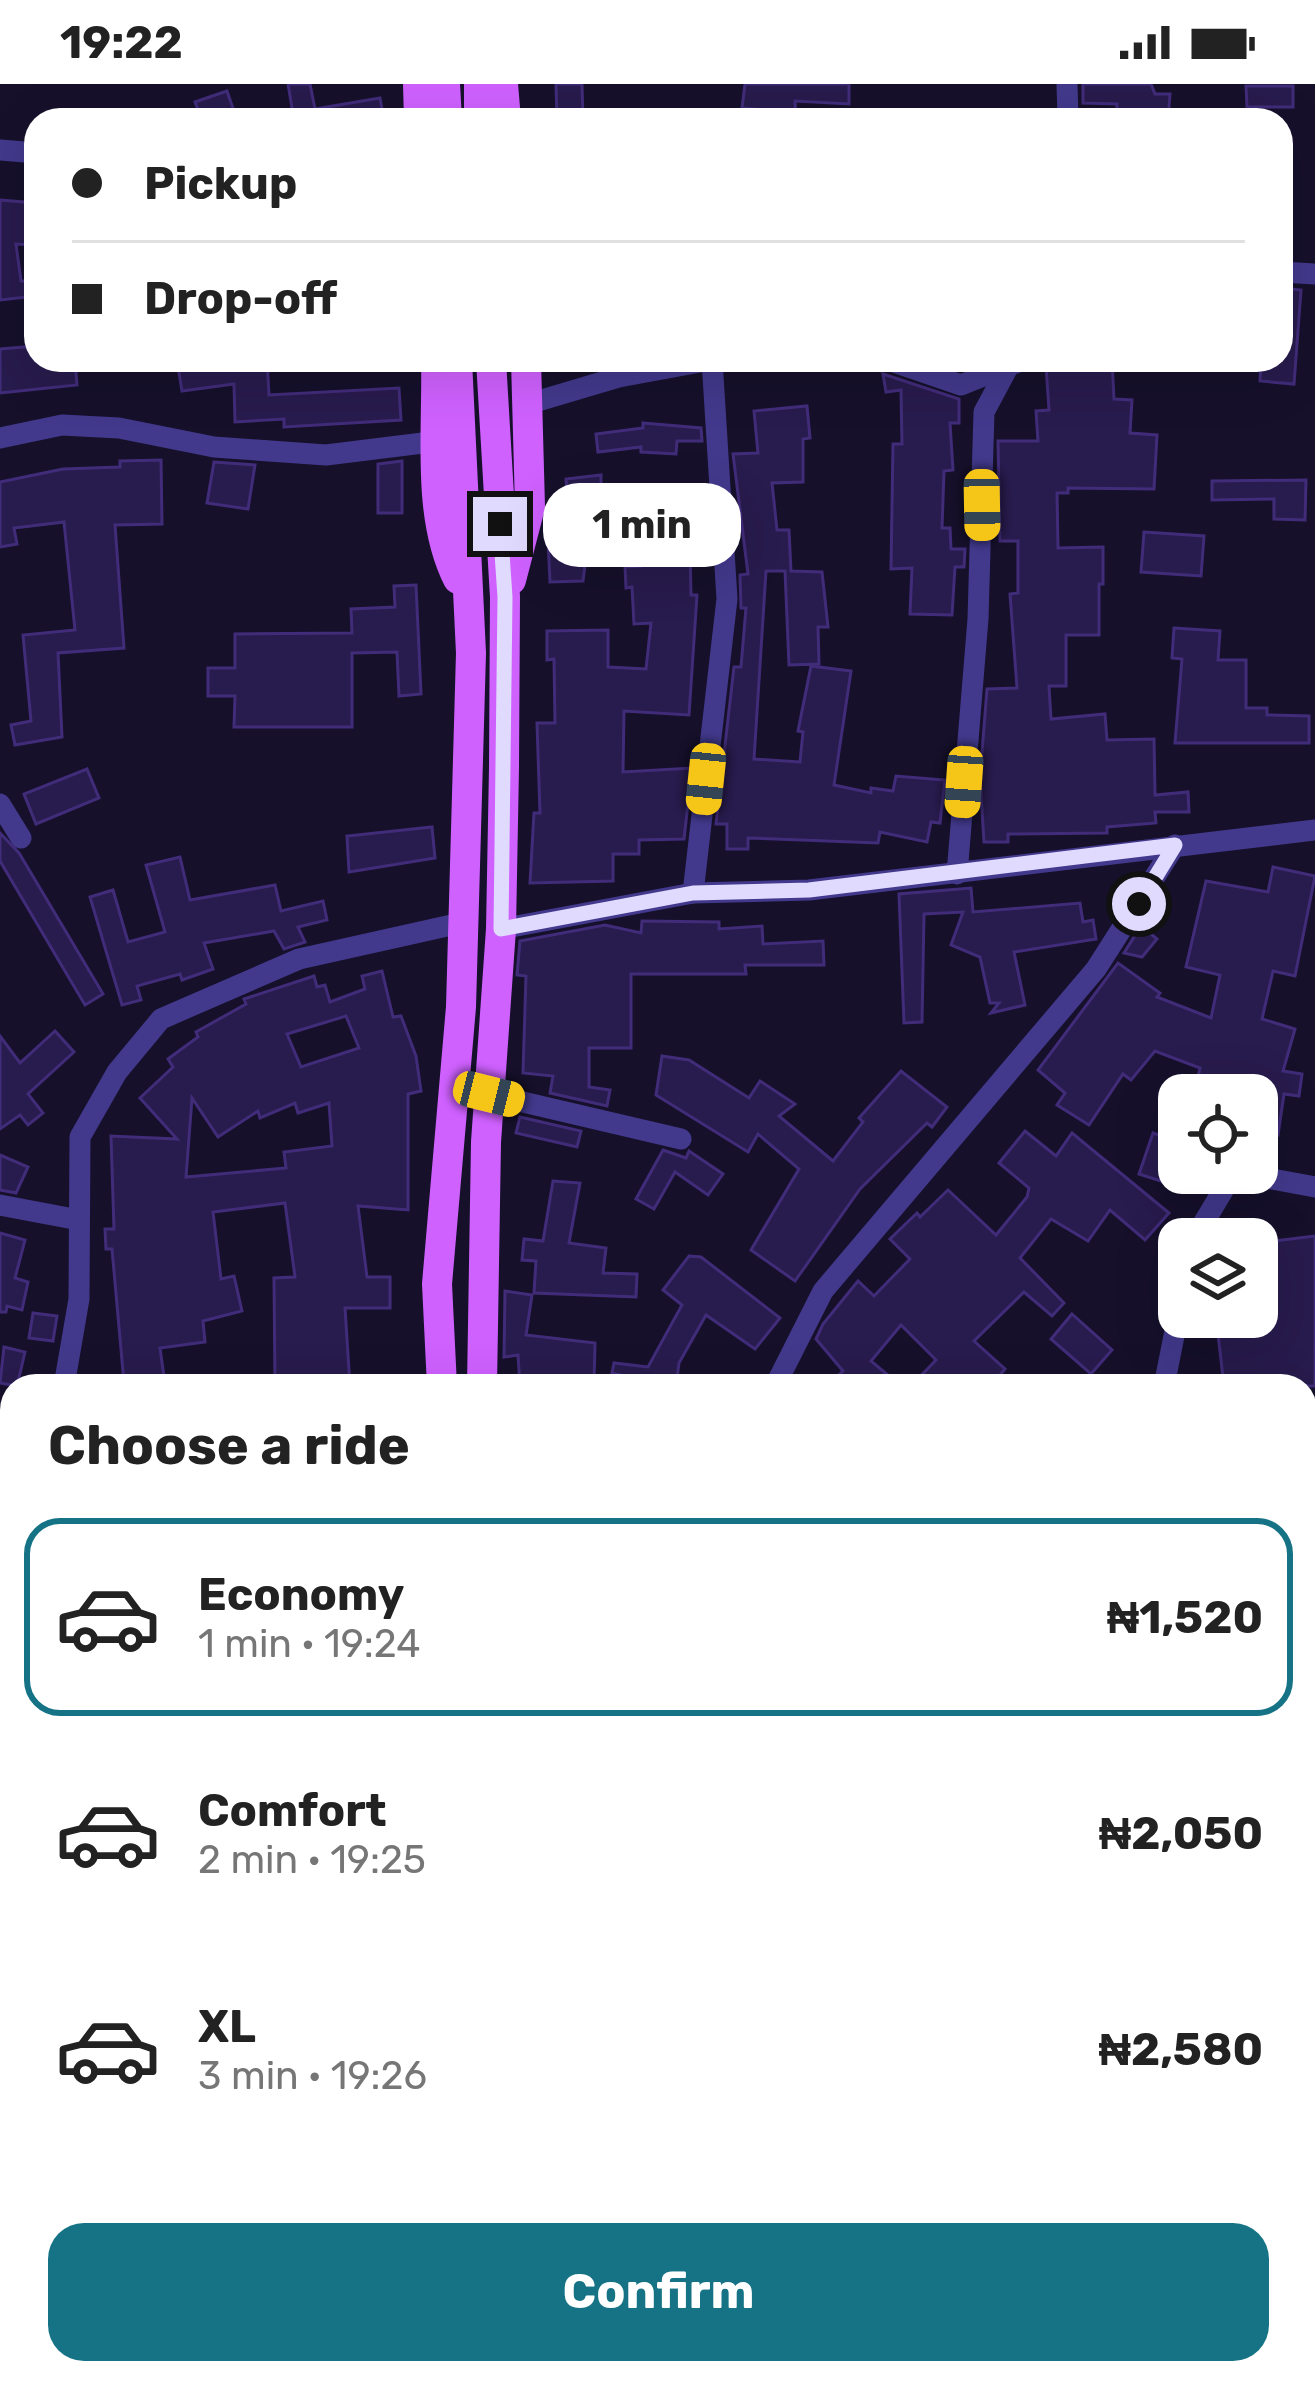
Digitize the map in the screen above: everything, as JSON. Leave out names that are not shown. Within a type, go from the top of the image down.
[{"type":"main road","points":[[436,372],[440,514],[447,557],[469,600]]},
{"type":"main road","points":[[441,1374],[437,1284],[465,922],[469,600],[458,372]]},
{"type":"main road","points":[[482,1374],[489,1094],[501,929],[505,597],[492,372]]},
{"type":"main road","points":[[505,597],[530,507],[527,372]]},
{"type":"street","points":[[528,404],[647,372]]},
{"type":"street","points":[[693,893],[727,599],[713,372]]},
{"type":"street","points":[[922,372],[962,386],[996,372]]},
{"type":"street","points":[[957,874],[978,619],[984,412],[1010,372]]},
{"type":"street","points":[[0,438],[62,425],[119,428],[214,447],[326,455],[439,441]]},
{"type":"street","points":[[0,804],[21,838]]},
{"type":"street","points":[[501,929],[693,893],[809,890],[1315,830]]},
{"type":"street","points":[[781,1374],[823,1291],[1096,969],[1175,845]]},
{"type":"street","points":[[66,1374],[79,1299],[80,1137],[117,1072],[161,1018],[298,958],[465,922]]},
{"type":"street","points":[[489,1094],[681,1139]]},
{"type":"street","points":[[1207,1218],[1228,1182],[1250,1175],[1315,1187]]},
{"type":"street","points":[[0,1205],[79,1220]]},
{"type":"street","points":[[1166,1374],[1174,1338]]},
{"type":"building","points":[[288,84],[310,84],[315,108],[292,108]]},
{"type":"building","points":[[556,84],[582,84],[583,108],[557,108]]},
{"type":"building","points":[[745,84],[849,84],[849,104],[795,101],[795,108],[742,108]]},
{"type":"building","points":[[1083,84],[1151,84],[1155,94],[1170,94],[1169,108],[1083,103]]},
{"type":"building","points":[[1246,86],[1293,86],[1293,107],[1247,107]]},
{"type":"building","points":[[227,91],[233,108],[197,108],[195,102]]},
{"type":"building","points":[[380,98],[382,108],[321,108]]},
{"type":"building","points":[[0,200],[24,202],[24,244],[16,244],[24,297],[0,300]]},
{"type":"building","points":[[1293,289],[1301,290],[1294,384],[1260,381],[1260,372],[1293,372]]},
{"type":"building","points":[[24,347],[24,372],[76,372],[77,385],[0,393],[0,349]]},
{"type":"building","points":[[179,372],[268,372],[269,395],[399,388],[401,420],[284,427],[284,419],[235,422],[234,384],[182,391]]},
{"type":"building","points":[[1046,372],[1113,372],[1114,399],[1132,400],[1130,433],[1157,435],[1154,489],[1068,488],[1068,493],[1057,493],[1058,548],[1103,547],[1103,584],[1099,584],[1099,635],[1066,635],[1066,686],[1049,686],[1051,719],[1105,714],[1107,740],[1154,739],[1155,795],[1188,792],[1189,812],[1155,812],[1156,823],[1107,827],[1107,833],[1008,834],[1008,842],[984,842],[980,778],[987,689],[1017,688],[1010,594],[1018,593],[1018,541],[1000,541],[998,441],[1038,441],[1036,411],[1049,410]]},
{"type":"building","points":[[883,374],[959,399],[959,423],[950,423],[953,470],[944,471],[942,528],[950,528],[951,549],[965,549],[964,567],[955,567],[952,615],[910,614],[912,568],[891,569],[893,444],[902,444],[901,390],[886,392]]},
{"type":"building","points":[[807,406],[810,438],[803,439],[803,482],[772,483],[777,530],[789,530],[791,571],[822,572],[828,627],[818,627],[819,664],[789,665],[785,571],[766,571],[754,759],[800,762],[803,732],[798,731],[811,666],[851,671],[834,785],[871,793],[871,788],[893,791],[896,776],[945,780],[940,823],[931,822],[927,842],[880,832],[878,843],[748,838],[748,849],[727,849],[727,824],[716,824],[734,667],[741,667],[746,608],[741,608],[740,575],[748,574],[733,454],[758,453],[754,411]]},
{"type":"building","points":[[643,423],[701,428],[702,441],[677,441],[676,454],[641,452],[641,447],[598,452],[596,434],[643,428]]},
{"type":"building","points":[[161,460],[162,524],[115,525],[124,648],[58,653],[62,737],[15,745],[11,725],[31,721],[23,635],[75,630],[64,522],[14,528],[17,544],[0,547],[0,482],[63,469],[120,467],[120,461]]},
{"type":"building","points":[[402,461],[402,513],[378,513],[378,464]]},
{"type":"building","points":[[214,462],[255,465],[248,509],[207,503]]},
{"type":"building","points":[[601,475],[601,548],[587,549],[583,581],[550,582],[547,519],[569,516],[566,479]]},
{"type":"building","points":[[1306,480],[1305,520],[1274,519],[1274,499],[1212,500],[1212,481]]},
{"type":"building","points":[[689,511],[691,595],[697,595],[689,715],[624,711],[623,772],[692,768],[684,839],[639,840],[639,854],[613,854],[613,881],[530,883],[534,813],[540,813],[537,723],[555,723],[554,659],[547,660],[547,631],[608,630],[608,667],[646,669],[651,623],[634,624],[632,587],[626,588],[625,567],[641,566],[638,512]]},
{"type":"building","points":[[1144,532],[1204,536],[1201,576],[1141,572]]},
{"type":"building","points":[[416,585],[421,694],[399,696],[397,652],[352,653],[352,727],[234,727],[235,696],[208,696],[208,668],[235,668],[235,634],[352,633],[351,609],[395,607],[394,586]]},
{"type":"building","points":[[1174,628],[1220,631],[1218,660],[1246,660],[1246,708],[1267,708],[1267,715],[1309,716],[1309,743],[1175,743],[1182,659],[1172,658]]},
{"type":"building","points":[[87,769],[99,798],[36,824],[24,794]]},
{"type":"building","points":[[432,827],[435,858],[349,872],[347,836]]},
{"type":"building","points":[[0,833],[19,853],[103,994],[85,1005],[0,861]]},
{"type":"building","points":[[180,857],[190,900],[275,885],[281,911],[323,901],[327,920],[298,927],[305,942],[284,949],[274,931],[204,943],[213,969],[182,980],[180,974],[137,986],[141,1000],[122,1005],[90,897],[113,890],[128,942],[165,932],[146,865]]},
{"type":"building","points":[[1273,867],[1315,876],[1295,976],[1273,971],[1262,1019],[1295,1029],[1283,1071],[1302,1074],[1299,1096],[1284,1094],[1278,1135],[1278,1074],[1199,1074],[1200,1068],[1155,1051],[1131,1080],[1123,1074],[1089,1125],[1057,1105],[1065,1093],[1038,1070],[1118,963],[1160,993],[1157,997],[1211,1018],[1220,975],[1186,967],[1206,881],[1268,892]]},
{"type":"building","points":[[971,888],[973,912],[1080,903],[1083,922],[1093,920],[1096,939],[1014,952],[1025,1005],[991,1013],[999,1003],[990,1003],[980,957],[951,945],[963,912],[924,914],[922,1022],[904,1023],[899,894]]},
{"type":"building","points":[[642,921],[719,922],[719,929],[762,926],[763,944],[823,941],[824,965],[745,965],[746,974],[631,974],[631,1048],[589,1048],[589,1087],[610,1090],[607,1106],[550,1093],[553,1076],[523,1073],[526,976],[517,975],[520,941],[605,925],[641,933]]},
{"type":"building","points":[[1141,926],[1157,939],[1142,957],[1124,953]]},
{"type":"building","points":[[382,971],[393,1017],[401,1016],[416,1056],[421,1091],[408,1094],[408,1210],[358,1206],[367,1277],[390,1277],[390,1308],[345,1308],[349,1374],[275,1374],[274,1278],[295,1277],[285,1203],[213,1212],[221,1279],[234,1276],[242,1311],[203,1321],[205,1342],[160,1348],[164,1374],[123,1374],[112,1249],[106,1249],[105,1229],[114,1229],[111,1136],[177,1139],[140,1098],[173,1067],[168,1059],[198,1037],[196,1032],[246,1004],[244,999],[314,976],[317,987],[325,985],[330,1002],[365,989],[362,976]],"holes":[[[346,1016],[359,1048],[301,1067],[287,1034]],[[192,1098],[218,1137],[258,1111],[260,1118],[295,1103],[298,1113],[329,1103],[332,1146],[284,1152],[286,1168],[186,1177]]]},
{"type":"building","points":[[55,1031],[74,1052],[28,1094],[43,1113],[28,1125],[20,1115],[0,1129],[0,1036],[20,1063]]},
{"type":"building","points":[[662,1056],[689,1060],[749,1098],[760,1081],[795,1104],[779,1116],[833,1161],[863,1122],[859,1118],[901,1071],[947,1107],[932,1127],[927,1123],[860,1189],[795,1281],[751,1250],[799,1169],[758,1134],[748,1152],[656,1095]]},
{"type":"building","points":[[520,1117],[581,1131],[577,1147],[516,1133]]},
{"type":"building","points":[[1025,1131],[1056,1156],[1072,1133],[1169,1213],[1158,1218],[1158,1225],[1145,1240],[1110,1210],[1088,1241],[1051,1219],[1020,1258],[1064,1303],[1052,1316],[1024,1292],[974,1341],[1005,1369],[1001,1374],[923,1374],[936,1360],[901,1325],[871,1361],[887,1374],[840,1374],[843,1371],[816,1339],[858,1281],[874,1296],[910,1259],[890,1239],[948,1190],[996,1235],[1029,1188],[999,1163]]},
{"type":"building","points":[[1153,1133],[1158,1135],[1158,1180],[1139,1174]]},
{"type":"building","points":[[663,1150],[686,1158],[689,1151],[723,1174],[708,1195],[675,1172],[654,1209],[636,1199]]},
{"type":"building","points":[[0,1155],[28,1167],[16,1193],[0,1190]]},
{"type":"building","points":[[553,1181],[580,1183],[569,1243],[606,1248],[603,1273],[637,1274],[636,1297],[534,1293],[536,1261],[522,1260],[524,1239],[543,1241]]},
{"type":"building","points":[[0,1233],[25,1240],[15,1278],[28,1282],[22,1310],[7,1306],[6,1312],[0,1312]]},
{"type":"building","points":[[1315,1236],[1315,1374],[1223,1374],[1218,1338],[1278,1338],[1278,1240]]},
{"type":"building","points":[[689,1256],[701,1257],[780,1318],[755,1349],[706,1315],[678,1374],[612,1373],[614,1363],[648,1367],[682,1305],[663,1290]]},
{"type":"building","points":[[505,1291],[532,1295],[526,1335],[595,1343],[594,1374],[519,1374],[518,1355],[504,1357]]},
{"type":"building","points":[[33,1313],[57,1316],[53,1341],[29,1338]]},
{"type":"building","points":[[1072,1314],[1112,1350],[1091,1374],[1051,1339]]},
{"type":"building","points":[[4,1347],[25,1352],[20,1374],[1,1374]]},
{"type":"route","points":[[500,524],[505,597],[501,929],[693,893],[809,890],[1175,845],[1139,904]]}]
